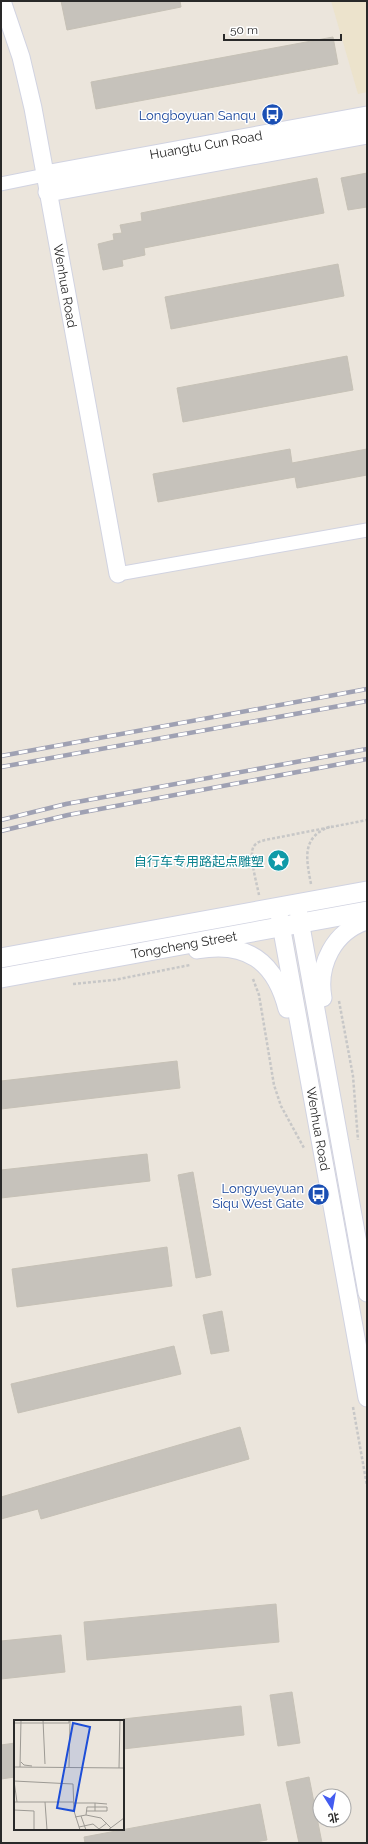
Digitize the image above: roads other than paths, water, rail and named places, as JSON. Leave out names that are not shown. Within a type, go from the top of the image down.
[{"type":"main road","name":"Huangtu Cun Road","points":[[47,183],[367,116]]},
{"type":"main road","name":"Huangtu Cun Road","points":[[47,183],[367,134]]},
{"type":"main road","name":"Tongcheng Street","points":[[1,958],[367,891]]},
{"type":"main road","name":"Tongcheng Street","points":[[1,978],[367,911]]},
{"type":"street","name":"Wenhua Road","points":[[2,1],[26,77],[47,183],[118,574]]},
{"type":"street","points":[[1,184],[47,183]]},
{"type":"street","points":[[118,574],[367,530]]},
{"type":"street","name":"Wenhua Road","points":[[297,904],[367,1293]]},
{"type":"street","name":"Wenhua Road","points":[[278,908],[311,1093],[359,1400]]},
{"type":"street","points":[[343,1160],[340,1096],[322,991],[322,974],[326,960],[336,941],[355,926],[367,922]]},
{"type":"street","points":[[57,968],[131,962],[216,947],[237,949],[246,952],[267,968],[280,988],[311,1093]]},
{"type":"railway","points":[[1,756],[367,689]]},
{"type":"railway","points":[[1,767],[367,701]]},
{"type":"railway","points":[[1,820],[66,804],[367,749]]},
{"type":"railway","points":[[1,831],[68,815],[367,759]]},
{"type":"place","name":"Longboyuan Sanqu","points":[[272,115]]},
{"type":"place","name":"自行车专用路起点雕塑","points":[[279,861]]},
{"type":"place","name":"Longyueyuan Siqu West Gate","points":[[319,1195]]}]
